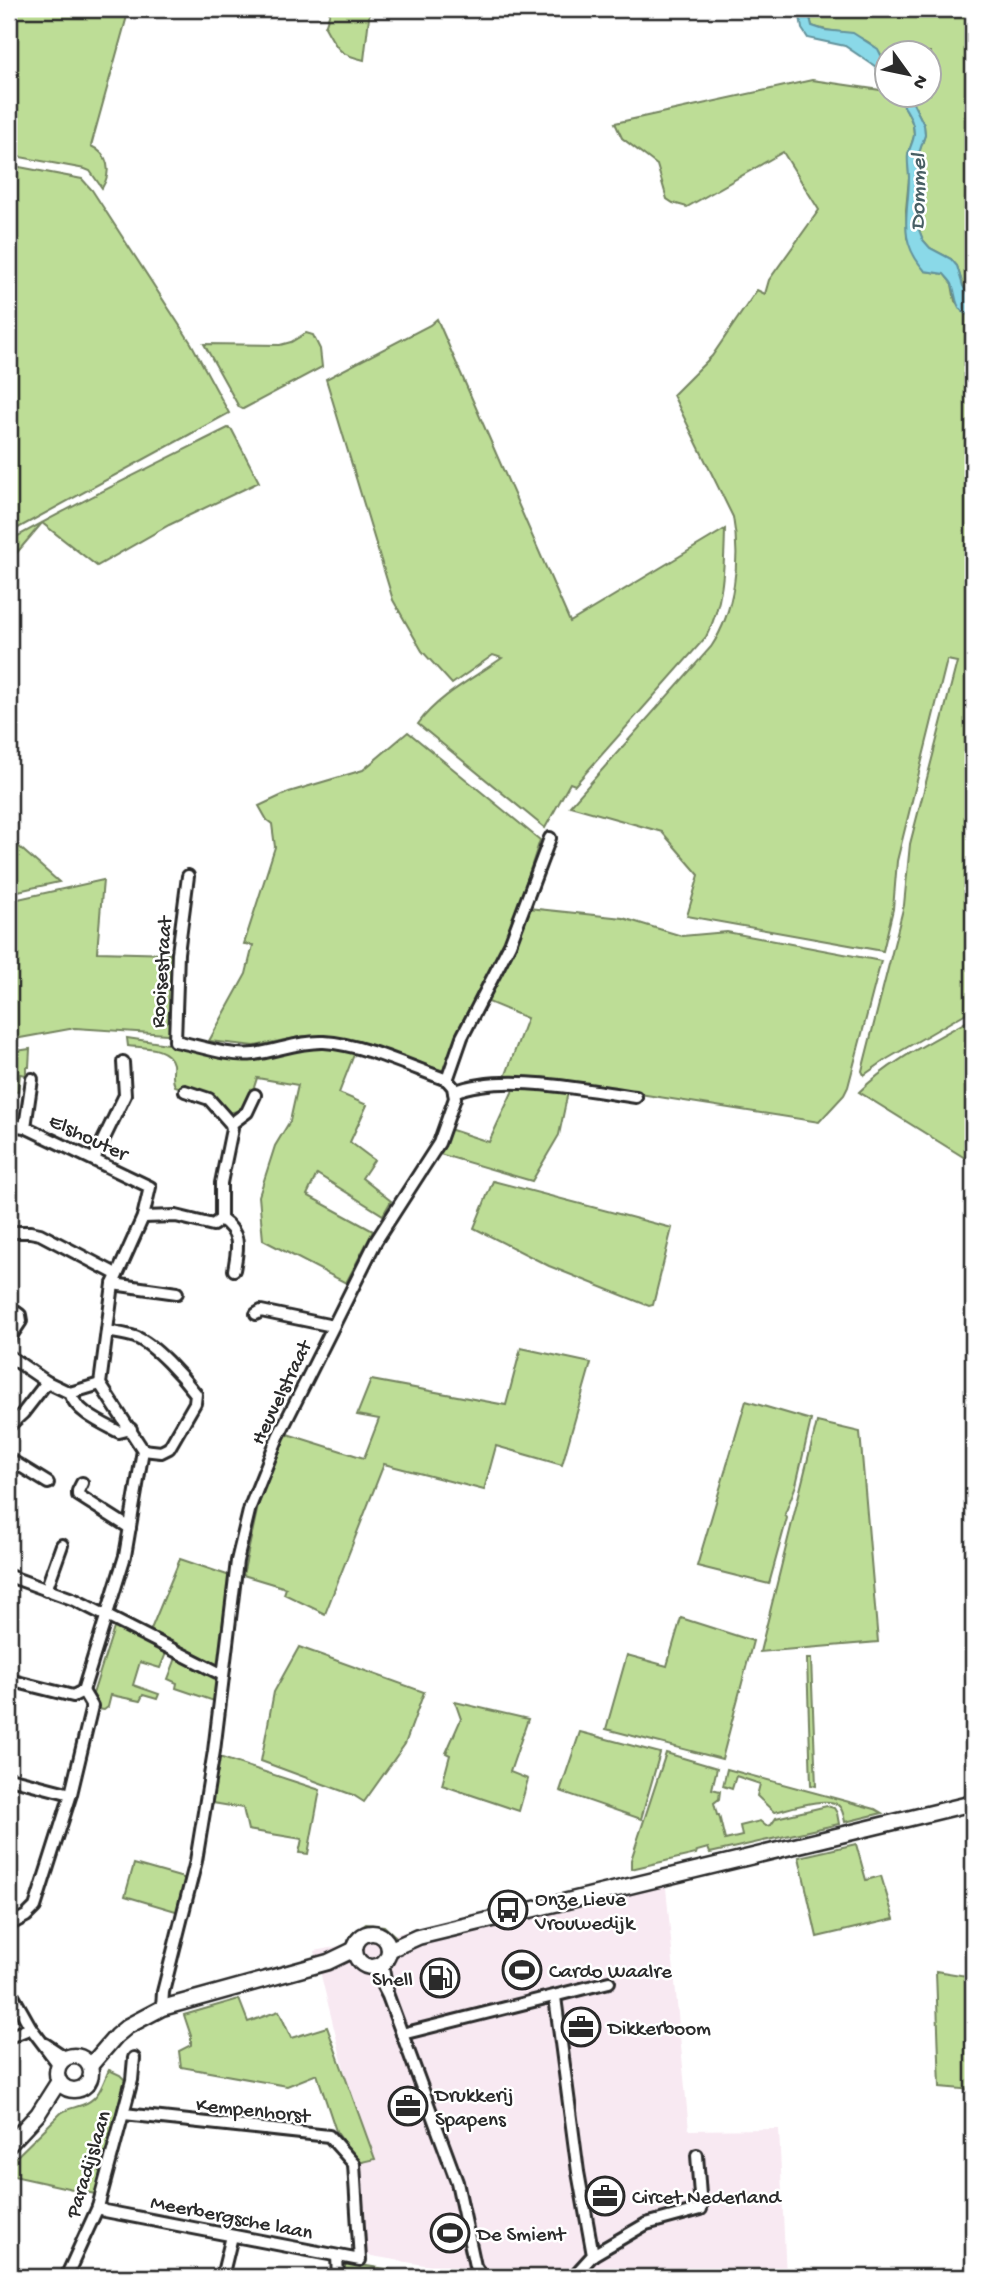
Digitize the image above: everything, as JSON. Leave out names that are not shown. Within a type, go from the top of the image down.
[{"type":"main road","points":[[382,1955],[376,1934],[364,1935],[356,1943],[357,1954],[367,1966],[382,1955],[418,1937],[973,1803]]},
{"type":"main road","points":[[86,2062],[91,2077],[79,2089],[64,2085],[57,2076],[63,2062],[86,2062],[103,2042],[162,2008],[328,1962],[346,1963],[357,1954]]},
{"type":"main road","points":[[9,2145],[38,2114],[50,2107],[64,2085]]},
{"type":"street","points":[[550,838],[510,944],[462,1037],[447,1080],[454,1092],[477,1085],[514,1083],[568,1087],[636,1097]]},
{"type":"street","name":"Rooisestraat","points":[[188,876],[178,954],[175,1041],[238,1054],[254,1054],[310,1042],[324,1042],[350,1046],[447,1080]]},
{"type":"street","points":[[94,1159],[125,1095],[122,1062]]},
{"type":"street","points":[[25,1127],[32,1079]]},
{"type":"street","points":[[185,1091],[209,1099],[231,1124],[221,1183],[221,1219]]},
{"type":"street","name":"Heuvelstraat","points":[[162,2008],[163,1992],[196,1861],[214,1751],[237,1562],[250,1507],[278,1437],[376,1241],[439,1143],[449,1120],[454,1092]]},
{"type":"street","points":[[231,1124],[247,1112],[255,1095]]},
{"type":"street","name":"Elshouter","points":[[9,1125],[25,1127],[150,1187],[144,1217]]},
{"type":"street","points":[[9,1680],[73,1696],[83,1691],[125,1556],[144,1450],[100,1384],[115,1279],[144,1217],[176,1216],[213,1225],[221,1219]]},
{"type":"street","points":[[221,1219],[231,1226],[237,1236],[234,1270]]},
{"type":"street","points":[[9,1232],[40,1234],[115,1279],[177,1293]]},
{"type":"street","points":[[9,1307],[20,1315],[21,1321],[9,1339]]},
{"type":"street","points":[[256,1314],[261,1311],[333,1326]]},
{"type":"street","points":[[107,1331],[136,1338],[148,1345],[195,1394],[195,1403],[169,1448],[161,1452],[144,1450]]},
{"type":"street","points":[[9,1356],[47,1382],[70,1393],[100,1384]]},
{"type":"street","points":[[9,1426],[47,1382]]},
{"type":"street","points":[[70,1393],[74,1403],[104,1424],[119,1432],[131,1429]]},
{"type":"street","points":[[9,1459],[48,1483]]},
{"type":"street","points":[[82,1483],[78,1496],[130,1528]]},
{"type":"street","points":[[46,1590],[62,1545]]},
{"type":"street","points":[[9,1576],[75,1600],[223,1675]]},
{"type":"street","points":[[9,1924],[26,1916],[35,1907],[71,1794],[92,1706],[83,1691]]},
{"type":"street","points":[[9,1778],[71,1794]]},
{"type":"street","points":[[382,1955],[388,1996],[457,2182],[475,2266],[482,2277]]},
{"type":"street","points":[[402,2034],[609,1982]]},
{"type":"street","points":[[9,1989],[31,2028],[63,2062]]},
{"type":"street","points":[[555,1997],[578,2172],[593,2255]]},
{"type":"street","points":[[9,2037],[31,2028]]},
{"type":"street","name":"Paradijslaan","points":[[71,2275],[97,2207],[124,2113],[134,2058]]},
{"type":"street","name":"Kempenhorst","points":[[124,2113],[329,2136],[354,2164],[360,2260]]},
{"type":"street","points":[[573,2277],[593,2255],[646,2224],[702,2208],[697,2155]]},
{"type":"street","name":"Meerbergsche laan","points":[[97,2207],[360,2260]]},
{"type":"street","points":[[222,2277],[232,2236]]},
{"type":"street","points":[[337,2256],[338,2277]]},
{"type":"shaded area","points":[[665,1877],[689,2130],[779,2129],[786,2277],[494,2277],[366,2255],[360,2134],[315,1951]]},
{"type":"green space","points":[[9,9],[129,9],[91,146],[102,154],[107,164],[107,176],[102,188],[90,171],[85,169],[9,155],[9,29],[15,19],[9,17]]},
{"type":"green space","points":[[331,9],[370,9],[364,60],[344,53],[333,41],[325,27]]},
{"type":"green space","points":[[808,9],[973,9],[973,298],[971,299],[963,286],[957,266],[951,259],[930,248],[923,240],[916,222],[919,153],[925,135],[924,125],[916,108],[944,108],[944,38],[874,38],[874,47],[852,35],[812,26]]},
{"type":"green space","points":[[812,80],[874,89],[874,108],[905,108],[913,124],[914,136],[908,155],[907,238],[925,271],[944,274],[952,284],[955,301],[968,315],[973,312],[973,1009],[864,1075],[862,1071],[904,905],[910,844],[957,662],[947,660],[897,861],[893,909],[883,951],[687,916],[699,875],[662,832],[570,806],[711,647],[726,617],[736,567],[733,517],[673,395],[712,356],[757,290],[765,294],[769,280],[819,210],[783,152],[687,207],[673,203],[667,199],[657,165],[622,138],[615,123]]},
{"type":"green space","points":[[9,165],[82,179],[92,190],[191,343],[229,413],[9,533]]},
{"type":"green space","points":[[437,319],[570,622],[725,529],[720,598],[706,637],[575,785],[570,783],[545,828],[418,724],[446,696],[502,658],[493,655],[452,684],[422,651],[393,600],[326,379]]},
{"type":"green space","points":[[306,333],[313,335],[320,349],[322,367],[243,409],[239,407],[204,344],[280,345]]},
{"type":"green space","points":[[228,428],[232,430],[259,482],[169,525],[97,566],[42,523],[9,562],[9,541],[36,526],[90,497]]},
{"type":"green space","points":[[408,732],[540,840],[509,934],[445,1071],[330,1037],[304,1036],[255,1046],[209,1041],[246,974],[253,945],[244,944],[275,847],[272,824],[259,806],[289,792],[363,770]]},
{"type":"green space","points":[[9,838],[59,882],[9,893]]},
{"type":"green space","points":[[103,880],[97,952],[174,954],[171,1032],[167,1034],[75,1028],[9,1040],[9,901]]},
{"type":"green space","points":[[528,908],[623,918],[682,936],[727,932],[881,961],[844,1095],[819,1122],[608,1089],[504,1080],[527,1018],[486,1001],[507,962]]},
{"type":"green space","points":[[973,1018],[973,1163],[859,1092],[899,1060]]},
{"type":"green space","points":[[127,1038],[181,1046],[226,1057],[327,1045],[355,1052],[339,1093],[367,1105],[350,1142],[374,1160],[362,1178],[391,1201],[383,1215],[317,1174],[307,1195],[373,1231],[346,1283],[263,1240],[259,1196],[275,1146],[290,1121],[298,1085],[257,1078],[245,1109],[229,1113],[211,1097],[175,1086],[173,1064],[166,1054],[154,1049],[128,1046]]},
{"type":"green space","points":[[30,1049],[29,1067],[26,1067],[26,1075],[20,1074],[18,1092],[9,1091],[9,1052]]},
{"type":"green space","points":[[514,1088],[568,1092],[559,1135],[532,1181],[436,1153],[449,1129],[489,1142]]},
{"type":"green space","points":[[493,1181],[672,1228],[653,1305],[649,1306],[549,1266],[474,1228]]},
{"type":"green space","points":[[521,1348],[591,1363],[562,1465],[496,1446],[484,1490],[384,1464],[325,1614],[284,1594],[286,1588],[243,1575],[263,1483],[284,1433],[364,1458],[379,1419],[357,1415],[371,1380],[506,1405]]},
{"type":"green space","points":[[746,1401],[811,1420],[769,1584],[697,1566]]},
{"type":"green space","points":[[817,1422],[860,1432],[878,1642],[760,1652]]},
{"type":"green space","points":[[180,1559],[233,1577],[221,1667],[149,1634]]},
{"type":"green space","points":[[681,1618],[753,1641],[722,1759],[606,1729],[627,1655],[667,1666]]},
{"type":"green space","points":[[114,1628],[166,1653],[160,1668],[140,1662],[133,1685],[159,1694],[157,1699],[143,1695],[140,1701],[111,1695],[108,1707],[104,1710],[98,1709],[92,1697]]},
{"type":"green space","points":[[299,1647],[424,1692],[405,1744],[364,1802],[353,1795],[261,1761],[274,1692]]},
{"type":"green space","points":[[176,1658],[214,1676],[218,1681],[214,1701],[176,1688],[177,1683],[168,1679]]},
{"type":"green space","points":[[807,1659],[811,1659],[816,1786],[811,1785]]},
{"type":"green space","points":[[455,1702],[528,1719],[510,1772],[528,1779],[519,1811],[442,1785],[450,1755],[446,1753],[461,1719]]},
{"type":"green space","points":[[580,1732],[660,1753],[641,1819],[560,1791]]},
{"type":"green space","points":[[666,1753],[717,1768],[712,1789],[720,1791],[719,1799],[714,1803],[725,1840],[742,1836],[740,1826],[760,1821],[766,1826],[771,1825],[776,1818],[827,1806],[834,1808],[839,1824],[710,1853],[708,1848],[697,1851],[696,1854],[631,1869],[631,1860]]},
{"type":"green space","points":[[219,1757],[320,1790],[308,1854],[299,1853],[302,1839],[248,1830],[243,1808],[212,1803]]},
{"type":"green space","points":[[727,1769],[882,1813],[845,1822],[839,1806],[827,1802],[774,1812],[757,1796],[760,1784],[736,1776],[732,1789],[723,1786]]},
{"type":"green space","points":[[856,1844],[866,1880],[881,1876],[894,1919],[817,1937],[799,1857]]},
{"type":"green space","points":[[134,1864],[187,1879],[179,1912],[125,1896]]},
{"type":"green space","points":[[366,1924],[384,1926],[395,1936],[371,1929],[346,1947],[352,1934]]},
{"type":"green space","points":[[936,1971],[973,1977],[973,2090],[940,2087]]},
{"type":"green space","points":[[239,1999],[248,2022],[279,2011],[291,2038],[327,2027],[375,2159],[358,2163],[336,2131],[317,2074],[287,2086],[181,2067],[179,2051],[191,2045],[184,2015]]},
{"type":"green space","points":[[109,2070],[125,2080],[95,2194],[9,2175],[9,2164],[61,2113],[93,2099]]},
{"type":"green space","points":[[348,2263],[435,2277],[341,2277],[340,2270]]},
{"type":"water","points":[[799,9],[808,9],[812,26],[853,33],[874,46],[874,66],[845,46],[808,38],[802,29]]},
{"type":"water","name":"Dommel","points":[[905,108],[916,108],[924,125],[925,135],[919,153],[916,222],[923,240],[930,248],[951,259],[957,266],[963,286],[971,299],[973,298],[973,312],[968,315],[958,306],[952,284],[947,277],[944,274],[925,271],[910,248],[906,226],[908,158],[914,128]]},
{"type":"place","name":"Onze Lieve Vrouwedijk","points":[[508,1910]]},
{"type":"place","name":"Cardo Waalre","points":[[522,1970]]},
{"type":"place","name":"Shell","points":[[440,1978]]},
{"type":"place","name":"Dikkerboom","points":[[581,2027]]},
{"type":"place","name":"Drukkerij Spapens","points":[[408,2106]]},
{"type":"place","name":"Circet Nederland","points":[[605,2196]]},
{"type":"place","name":"De Smient","points":[[450,2233]]}]
